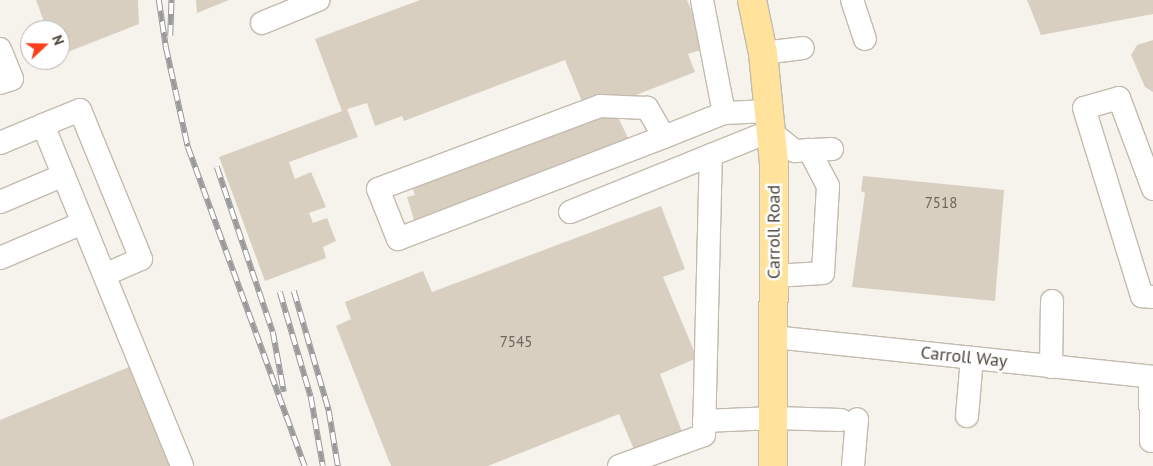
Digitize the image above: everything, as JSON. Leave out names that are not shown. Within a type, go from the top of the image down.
[{"type":"main road","name":"Carroll Road","points":[[752,0],[763,53],[769,121],[774,276],[773,466]]},
{"type":"street","points":[[262,23],[318,0]]},
{"type":"street","points":[[702,0],[724,113]]},
{"type":"street","points":[[852,0],[866,39]]},
{"type":"street","points":[[763,53],[802,48]]},
{"type":"street","points":[[0,49],[12,78],[0,83]]},
{"type":"street","points":[[1153,189],[1119,98],[1084,108],[1142,296],[1153,297]]},
{"type":"street","points":[[664,137],[647,108],[600,106],[378,189],[398,239],[664,137],[724,113],[769,121],[795,151],[832,149]]},
{"type":"street","points":[[0,143],[80,110],[141,259],[104,274]]},
{"type":"street","points":[[570,212],[711,155],[769,121]]},
{"type":"street","points":[[43,125],[182,466]]},
{"type":"street","points":[[774,276],[823,273],[828,186],[809,150]]},
{"type":"street","points":[[619,466],[704,435],[711,155]]},
{"type":"street","points":[[0,202],[64,175]]},
{"type":"street","points":[[0,258],[83,223]]},
{"type":"street","points":[[1051,367],[1052,301]]},
{"type":"street","name":"Carroll Way","points":[[774,337],[1152,377]]},
{"type":"street","points":[[967,416],[972,358]]},
{"type":"street","points":[[1151,441],[1152,377]]},
{"type":"street","points":[[704,421],[774,418],[849,419],[853,466]]},
{"type":"building","points":[[36,0],[138,0],[139,24],[70,51],[70,20],[43,20]]},
{"type":"building","points":[[196,0],[229,0],[197,13]]},
{"type":"building","points":[[420,0],[687,0],[707,48],[688,54],[695,72],[613,104],[583,104],[565,60],[404,121],[402,116],[375,126],[367,103],[347,109],[358,137],[289,162],[295,179],[311,172],[326,207],[309,213],[313,223],[327,218],[336,241],[323,247],[326,258],[265,281],[219,157],[342,111],[315,39]]},
{"type":"building","points":[[1027,0],[1153,0],[1153,14],[1041,35]]},
{"type":"building","points":[[1153,40],[1153,92],[1145,87],[1131,55],[1137,45]]},
{"type":"building","points":[[616,113],[630,142],[415,223],[407,197],[415,195],[412,187]]},
{"type":"building","points":[[863,176],[1004,190],[995,301],[852,287],[865,193],[861,191]]},
{"type":"building","points":[[661,206],[685,269],[663,277],[697,358],[660,374],[682,432],[635,452],[619,414],[488,466],[391,466],[336,326],[351,319],[345,302],[423,271],[432,292]]},
{"type":"building","points":[[134,365],[175,466],[0,466],[0,420]]},
{"type":"railway","points":[[159,0],[166,47],[188,147],[305,466]]},
{"type":"railway","points":[[170,36],[171,0]]},
{"type":"railway","points":[[217,167],[273,332],[284,392]]},
{"type":"railway","points":[[294,291],[329,411],[338,466]]},
{"type":"railway","points":[[280,292],[311,397],[323,466]]}]
